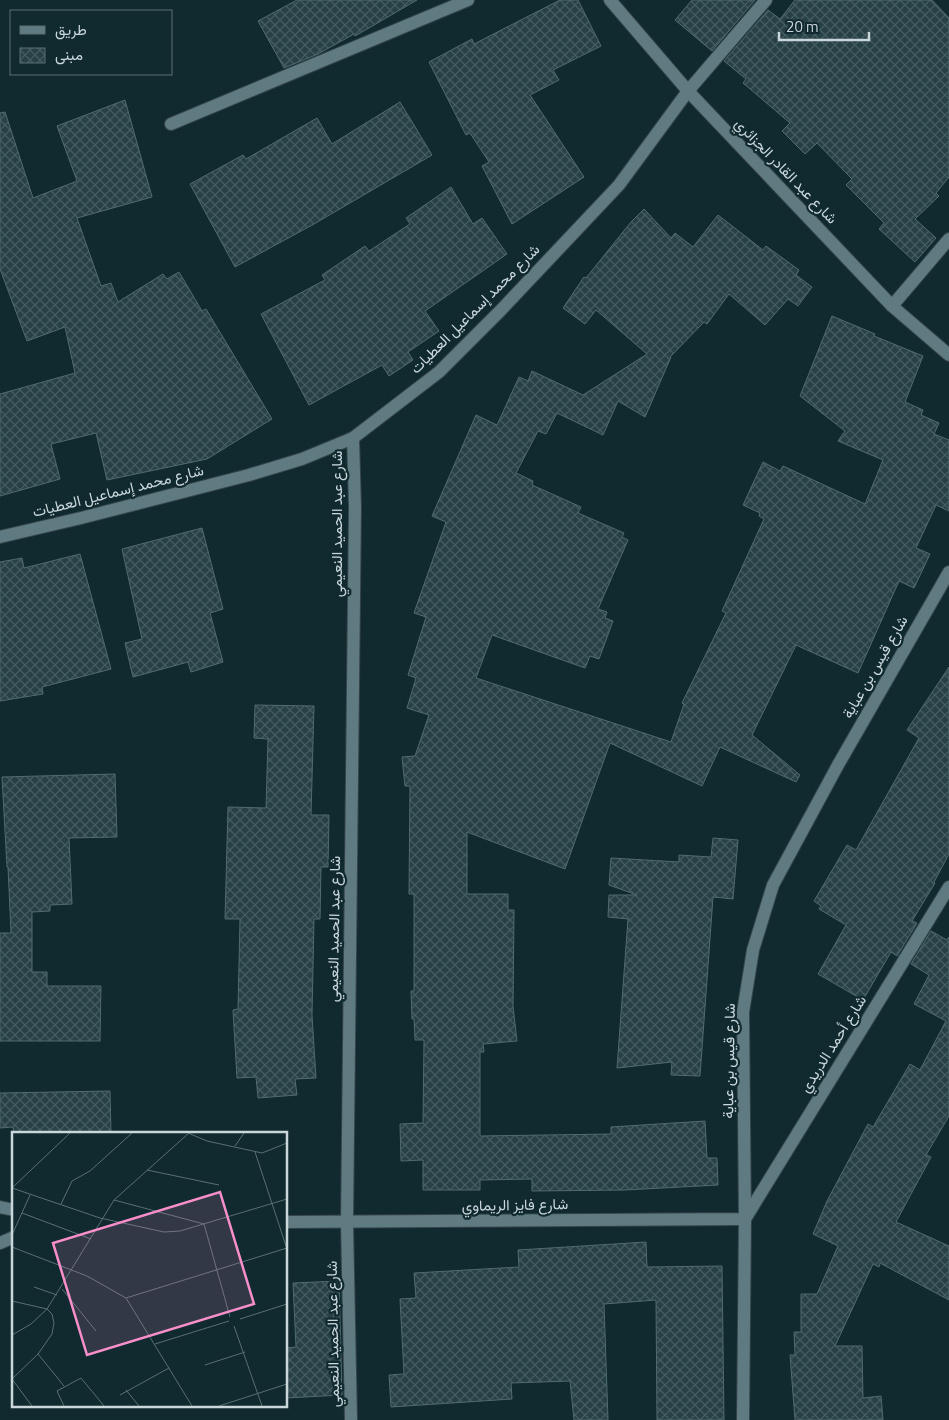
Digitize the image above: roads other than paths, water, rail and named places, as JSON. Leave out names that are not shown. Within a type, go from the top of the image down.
[{"type":"street","points":[[171,124],[468,0]]},
{"type":"street","name":"شارع عبد القادر الجزائري","points":[[610,0],[688,91],[892,306],[949,355]]},
{"type":"street","name":"شارع محمد إسماعيل العطيات","points":[[0,537],[249,475],[302,459],[353,438],[439,372],[502,310],[619,185],[688,91],[766,0]]},
{"type":"street","points":[[892,306],[949,238]]},
{"type":"street","name":"شارع عبد الحميد النعيمي","points":[[351,1420],[347,1223],[355,507],[353,438]]},
{"type":"street","name":"شارع قيس بن عباية","points":[[743,1420],[745,1219],[744,1012],[752,950],[773,885],[833,774],[949,572]]},
{"type":"street","name":"شارع أحمد الدريدي","points":[[745,1219],[949,886]]},
{"type":"street","name":"شارع فايز الريماوي","points":[[288,1222],[745,1219]]},
{"type":"street","points":[[0,1243],[12,1238]]}]
